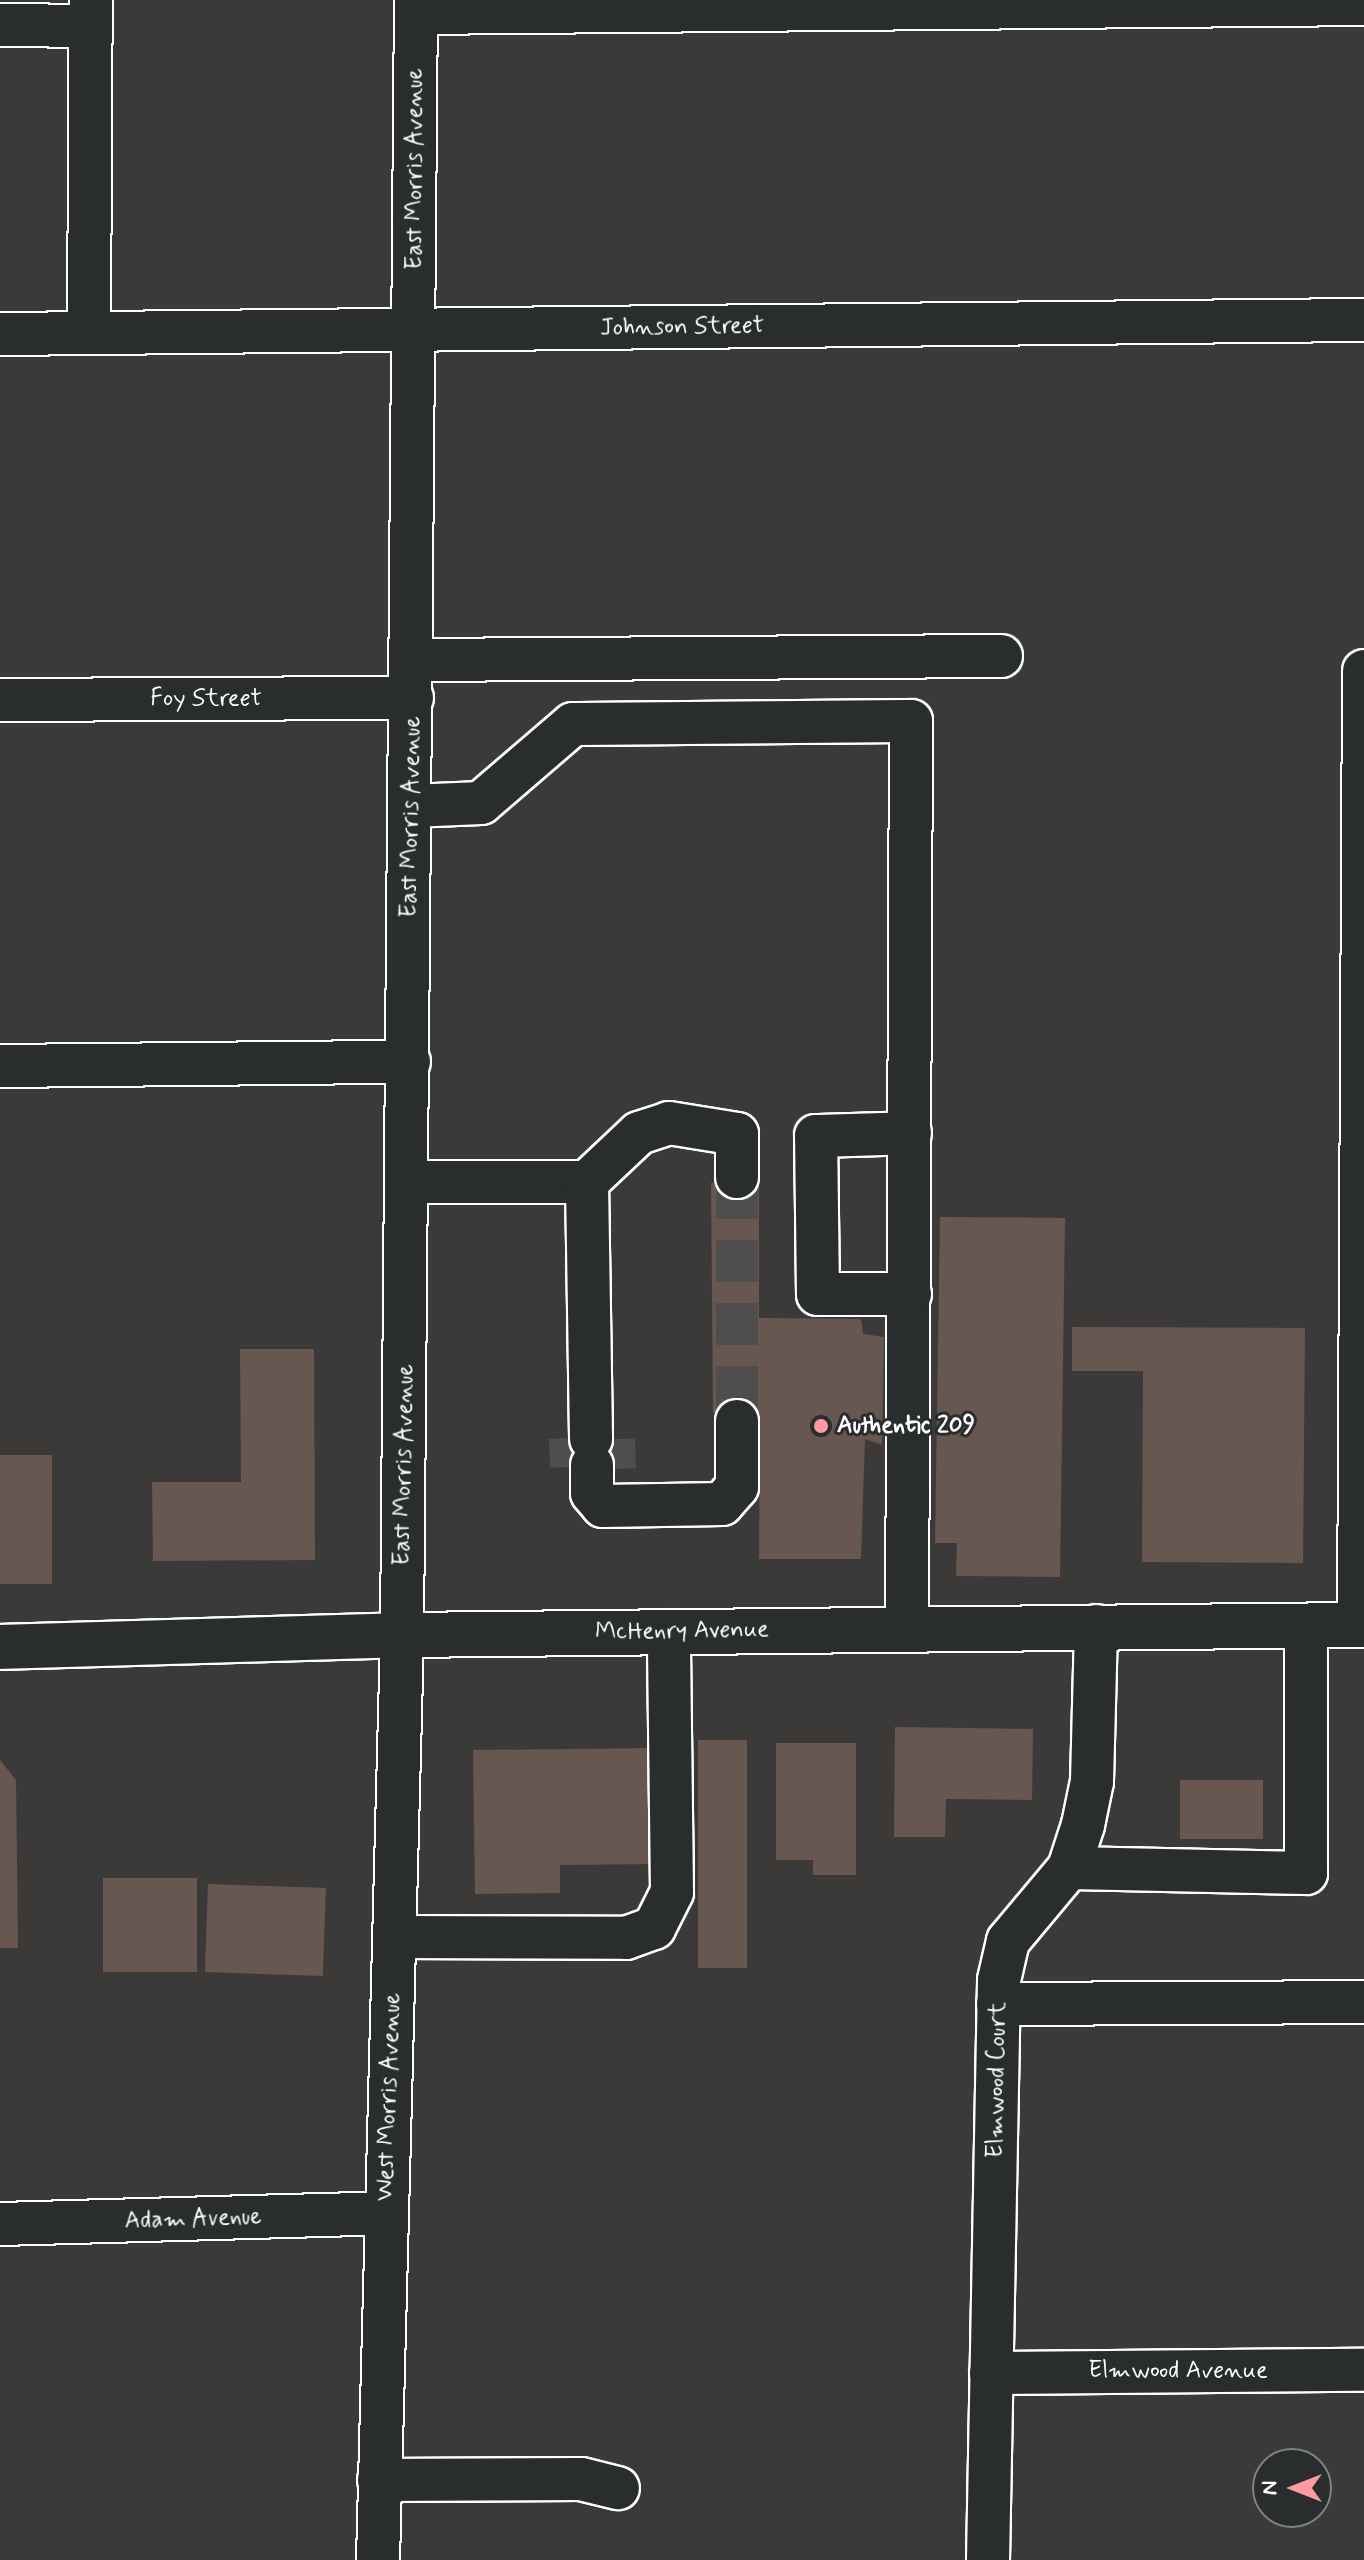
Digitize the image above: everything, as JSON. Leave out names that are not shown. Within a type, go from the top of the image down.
[{"type":"main road","name":"McHenry Avenue","points":[[0,1647],[402,1635],[1096,1626],[1362,1626]]},
{"type":"street","points":[[416,6],[1364,4]]},
{"type":"street","name":"East Morris Avenue","points":[[402,1635],[416,6]]},
{"type":"street","points":[[0,25],[91,13],[89,333]]},
{"type":"street","name":"Johnson Street","points":[[0,334],[1364,320]]},
{"type":"street","name":"Foy Street","points":[[0,700],[412,679],[1001,656]]},
{"type":"street","points":[[1362,1626],[1364,671]]},
{"type":"street","points":[[411,806],[481,803],[573,724],[911,721],[907,1628]]},
{"type":"street","points":[[0,1066],[409,1062]]},
{"type":"street","points":[[407,1182],[587,1182],[639,1133],[669,1123],[737,1134],[737,1177]]},
{"type":"street","points":[[910,1133],[816,1136],[818,1294],[910,1294]]},
{"type":"street","points":[[587,1182],[590,1363],[570,1391],[603,1506],[722,1504],[737,1487],[737,1421]]},
{"type":"street","name":"Elmwood Court","points":[[988,2560],[998,2004],[1008,1941],[1069,1868],[1092,1781],[1096,1626]]},
{"type":"street","points":[[1069,1868],[1306,1873],[1306,1626]]},
{"type":"street","points":[[394,1937],[626,1938],[654,1928],[672,1892],[669,1631]]},
{"type":"street","name":"West Morris Avenue","points":[[378,2560],[402,1635]]},
{"type":"street","points":[[998,2004],[1364,2002]]},
{"type":"street","name":"Adam Avenue","points":[[0,2224],[386,2213]]},
{"type":"street","name":"Elmwood Avenue","points":[[991,2373],[1364,2370]]},
{"type":"street","points":[[379,2480],[581,2479],[618,2488]]},
{"type":"building","name":"Authentic 209","points":[[711,1183],[759,1183],[759,1318],[861,1319],[863,1334],[884,1337],[882,1445],[865,1439],[861,1559],[759,1559],[760,1413],[713,1413]]},
{"type":"building","points":[[940,1217],[1065,1218],[1060,1577],[956,1576],[957,1543],[935,1543]]},
{"type":"building","points":[[1072,1327],[1305,1328],[1303,1563],[1142,1562],[1143,1371],[1072,1371]]},
{"type":"building","points":[[240,1349],[314,1349],[315,1560],[153,1561],[152,1482],[241,1482]]},
{"type":"building","points":[[0,1455],[52,1455],[52,1584],[0,1584]]},
{"type":"building","points":[[895,1727],[1033,1729],[1032,1800],[946,1799],[945,1837],[894,1837]]},
{"type":"building","points":[[698,1740],[747,1740],[747,1968],[698,1968]]},
{"type":"building","points":[[776,1743],[856,1743],[856,1875],[813,1875],[813,1860],[776,1860]]},
{"type":"building","points":[[660,1748],[660,1864],[560,1865],[560,1893],[475,1894],[473,1750]]},
{"type":"building","points":[[0,1760],[16,1780],[18,1948],[0,1948]]},
{"type":"building","points":[[1180,1780],[1263,1780],[1263,1839],[1180,1839]]},
{"type":"building","points":[[103,1878],[197,1878],[197,1972],[103,1972]]},
{"type":"building","points":[[208,1884],[326,1888],[323,1976],[205,1972]]},
{"type":"tunnel","points":[[737,1177],[737,1421]]},
{"type":"tunnel","points":[[570,1438],[571,1467]]},
{"type":"tunnel","points":[[614,1439],[615,1469]]},
{"type":"place","name":"Authentic 209","points":[[821,1426]]}]
